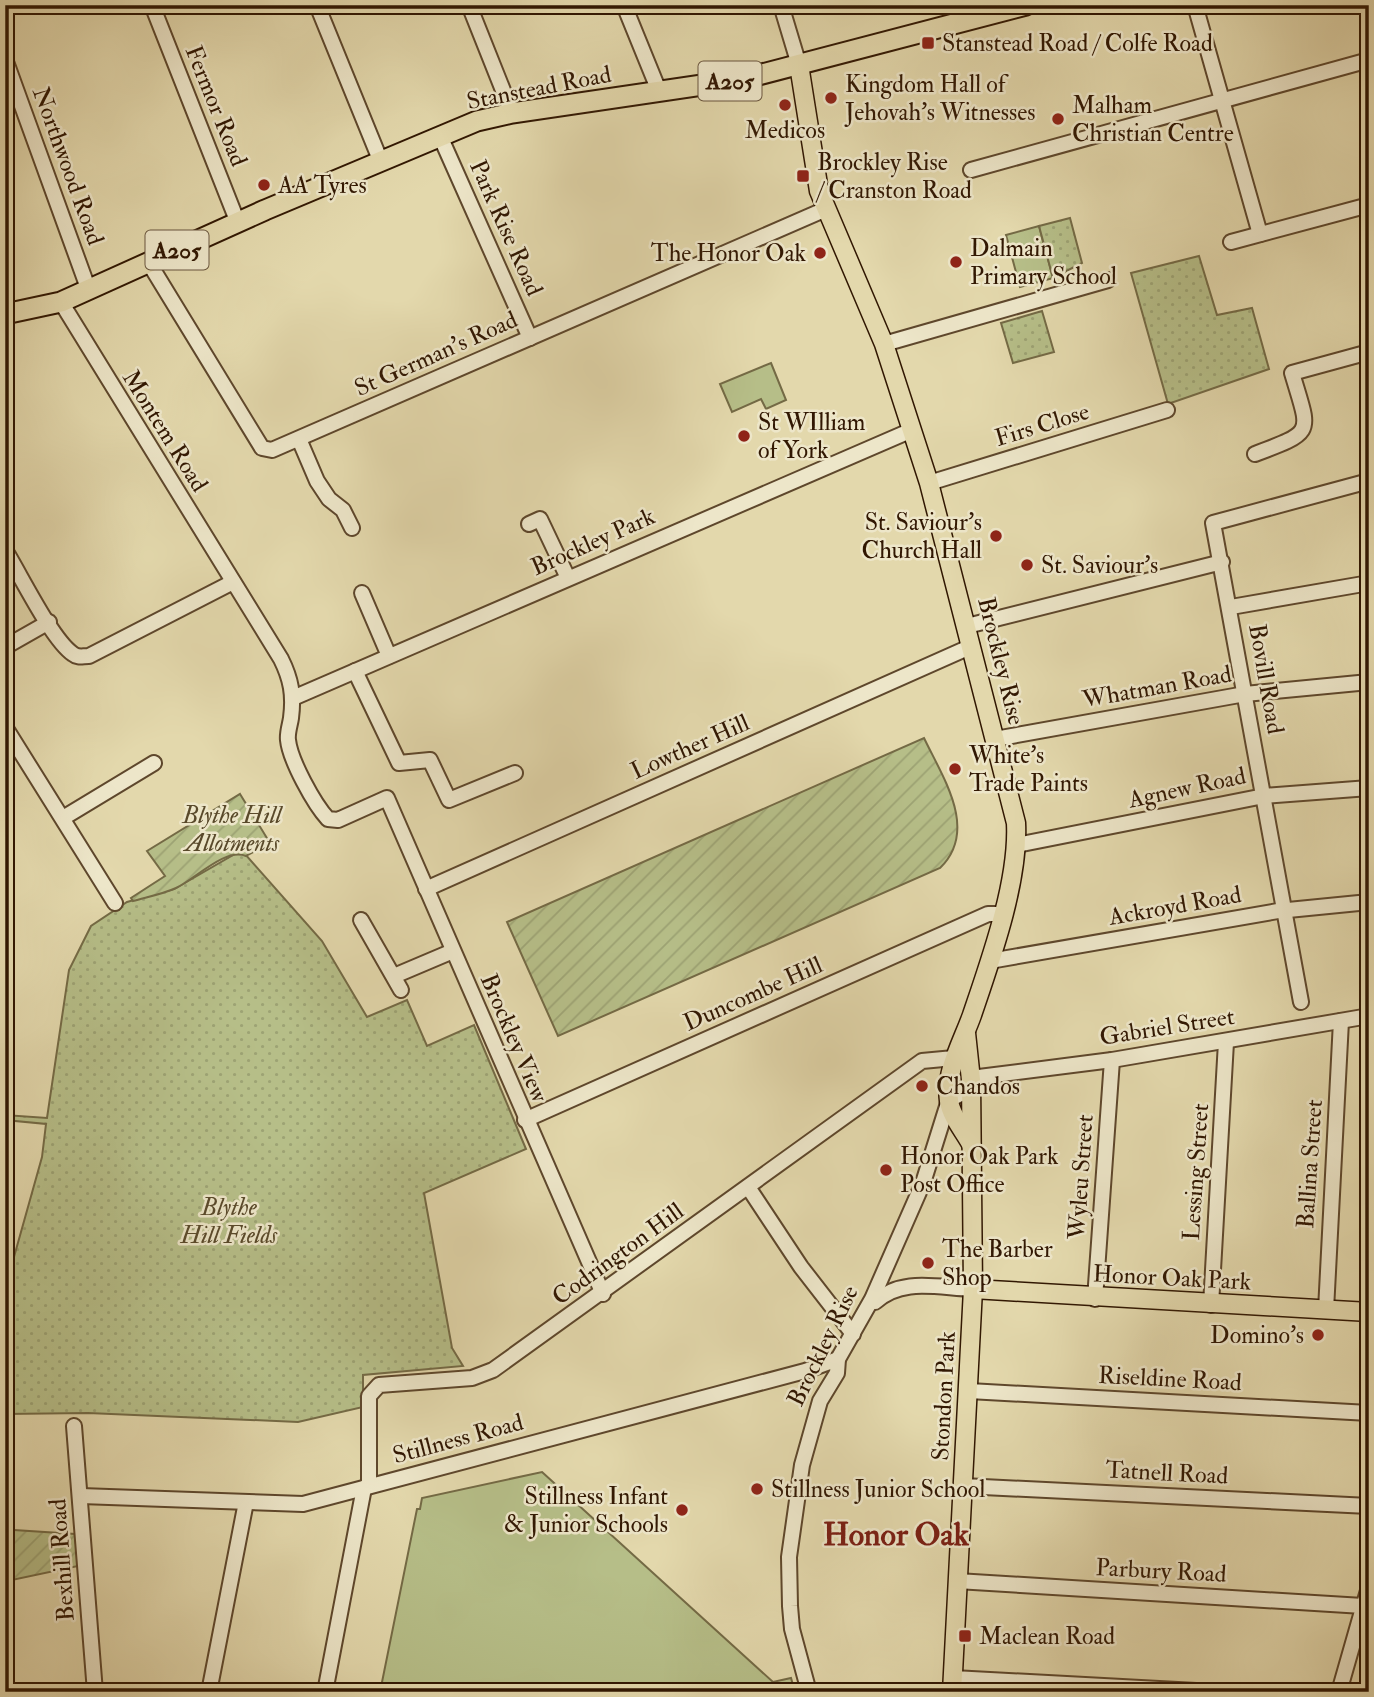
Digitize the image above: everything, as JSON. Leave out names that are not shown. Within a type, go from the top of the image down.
[{"type":"highway","name":"Stanstead Road","points":[[5,314],[61,302],[477,121],[512,113],[716,84],[799,65],[976,11],[1026,5]]},
{"type":"main road","name":"Brockley Rise","points":[[799,65],[814,172],[826,209],[884,344],[929,482],[968,626],[1016,823],[1017,845],[990,961],[966,1033]]},
{"type":"main road","name":"Stondon Park","points":[[966,1033],[954,1058],[949,1100],[968,1101]]},
{"type":"main road","name":"Stondon Park","points":[[952,1685],[973,1289],[966,1033]]},
{"type":"main road","name":"Honor Oak Park","points":[[973,1289],[1096,1299],[1369,1312]]},
{"type":"street","name":"Fermor Road","points":[[152,5],[238,223]]},
{"type":"street","points":[[317,5],[381,162]]},
{"type":"street","points":[[469,5],[512,113]]},
{"type":"street","points":[[624,5],[659,91]]},
{"type":"street","points":[[781,5],[799,65]]},
{"type":"street","points":[[1195,5],[1261,234]]},
{"type":"street","name":"Northwood Road","points":[[5,59],[88,289]]},
{"type":"street","points":[[971,170],[1073,139],[1120,130],[1369,60]]},
{"type":"street","name":"Park Rise Road","points":[[440,136],[530,338]]},
{"type":"street","points":[[1231,242],[1369,205]]},
{"type":"street","name":"St German's Road","points":[[149,263],[262,448],[272,450],[826,209]]},
{"type":"street","points":[[884,344],[1108,279]]},
{"type":"street","name":"Montem Road","points":[[61,302],[281,659],[290,678],[293,698]]},
{"type":"street","points":[[1255,454],[1297,438],[1305,430],[1306,420],[1292,373],[1369,352]]},
{"type":"street","name":"Firs Close","points":[[929,482],[1167,410]]},
{"type":"street","name":"Brockley Park","points":[[293,698],[912,430]]},
{"type":"street","points":[[299,439],[317,481],[329,499],[343,510],[352,528]]},
{"type":"street","name":"Bovill Road","points":[[1301,1002],[1231,607],[1213,523],[1369,481]]},
{"type":"street","points":[[529,524],[540,519],[568,578]]},
{"type":"street","points":[[5,550],[48,622],[70,652],[78,657],[89,656],[233,582]]},
{"type":"street","points":[[968,626],[1222,562]]},
{"type":"street","points":[[1231,607],[1369,583]]},
{"type":"street","points":[[362,593],[388,656]]},
{"type":"street","points":[[5,647],[48,622]]},
{"type":"street","name":"Lowther Hill","points":[[426,889],[972,646]]},
{"type":"street","points":[[355,671],[399,763],[430,760],[449,800],[515,773]]},
{"type":"street","name":"Whatman Road","points":[[995,738],[1245,694],[1369,682]]},
{"type":"street","name":"Brockley View","points":[[293,698],[288,738],[291,751],[319,809],[328,819],[338,820],[387,798],[603,1294]]},
{"type":"street","points":[[5,727],[115,903]]},
{"type":"street","points":[[63,818],[154,763]]},
{"type":"street","name":"Agnew Road","points":[[1017,845],[1264,796],[1369,788]]},
{"type":"street","name":"Ackroyd Road","points":[[990,961],[1285,910],[1369,902]]},
{"type":"street","name":"Duncombe Hill","points":[[525,1120],[988,914],[1001,914]]},
{"type":"street","points":[[361,920],[401,989]]},
{"type":"street","points":[[394,976],[453,951]]},
{"type":"street","name":"Gabriel Street","points":[[968,1101],[1112,1060],[1369,1016]]},
{"type":"street","name":"Ballina Street","points":[[1326,1310],[1341,1021]]},
{"type":"street","name":"Lessing Street","points":[[1211,1305],[1226,1042]]},
{"type":"street","name":"Codrington Hill","points":[[325,1692],[366,1487],[369,1396],[379,1385],[484,1376],[603,1294],[922,1061],[954,1058]]},
{"type":"street","name":"Wyleu Street","points":[[1096,1299],[1112,1060]]},
{"type":"street","name":"Brockley Rise","points":[[809,1692],[792,1629],[789,1557],[802,1465],[820,1401],[837,1373],[838,1359],[891,1258],[923,1183],[949,1100]]},
{"type":"street","points":[[748,1187],[801,1267],[853,1334]]},
{"type":"street","points":[[891,1258],[895,1276],[903,1284]]},
{"type":"street","points":[[866,1310],[885,1292],[903,1284],[973,1289]]},
{"type":"street","name":"Stillness Road","points":[[81,1496],[303,1504],[838,1359]]},
{"type":"street","points":[[798,1372],[818,1385],[820,1401]]},
{"type":"street","name":"Riseldine Road","points":[[969,1391],[1369,1413]]},
{"type":"street","name":"Bexhill Road","points":[[74,1426],[95,1692]]},
{"type":"street","name":"Tatnell Road","points":[[963,1486],[1369,1506]]},
{"type":"street","points":[[209,1692],[246,1502]]},
{"type":"street","name":"Parbury Road","points":[[957,1581],[1363,1606]]},
{"type":"street","points":[[1339,1692],[1369,1587]]},
{"type":"street","points":[[952,1685],[1215,1692]]},
{"type":"green space","points":[[1070,218],[1082,263],[1053,278],[1039,226]]},
{"type":"green space","points":[[1039,226],[1053,278],[1020,287],[1006,235]]},
{"type":"green space","points":[[1199,256],[1217,315],[1252,308],[1269,369],[1168,404],[1131,273]]},
{"type":"green space","points":[[1042,311],[1054,352],[1013,363],[1001,323]]},
{"type":"green space","points":[[771,363],[786,400],[766,409],[761,399],[732,412],[720,384]]},
{"type":"green space","points":[[924,738],[948,787],[957,821],[957,837],[951,853],[940,868],[558,1036],[507,922]]},
{"type":"green space","name":"Blythe Hill Allotments","points":[[240,794],[270,843],[246,856],[238,854],[220,860],[176,888],[133,901],[131,898],[165,876],[147,851]]},
{"type":"green space","name":"Blythe Hill Fields","points":[[235,854],[245,854],[322,941],[367,1017],[407,1000],[427,1046],[474,1025],[526,1149],[424,1193],[452,1348],[463,1366],[363,1375],[363,1407],[298,1422],[88,1413],[5,1414],[5,1289],[42,1157],[46,1124],[5,1120],[5,1115],[47,1118],[69,970],[91,926],[127,902],[174,889]]},
{"type":"green space","points":[[542,1472],[773,1682],[791,1678],[795,1692],[380,1692],[417,1509],[420,1509],[422,1498]]},
{"type":"green space","points":[[5,1525],[14,1530],[75,1534],[78,1566],[12,1580],[5,1576]]},
{"type":"place","name":"Stanstead Road / Colfe Road","points":[[928,43]]},
{"type":"place","name":"Kingdom Hall of Jehovah's Witnesses","points":[[831,98]]},
{"type":"place","name":"Medicos","points":[[785,105]]},
{"type":"place","name":"Malham Christian Centre","points":[[1058,119]]},
{"type":"place","name":"Brockley Rise / Cranston Road","points":[[803,176]]},
{"type":"place","name":"AA Tyres","points":[[264,185]]},
{"type":"place","name":"The Honor Oak","points":[[820,253]]},
{"type":"place","name":"Dalmain Primary School","points":[[956,262]]},
{"type":"place","name":"St WIlliam of York","points":[[744,436]]},
{"type":"place","name":"St. Saviour's Church Hall","points":[[996,536]]},
{"type":"place","name":"St. Saviour's","points":[[1027,565]]},
{"type":"place","name":"White's Trade Paints","points":[[955,769]]},
{"type":"place","name":"Chandos","points":[[922,1086]]},
{"type":"place","name":"Honor Oak Park Post Office","points":[[886,1170]]},
{"type":"place","name":"The Barber Shop","points":[[928,1263]]},
{"type":"place","name":"Domino's","points":[[1318,1335]]},
{"type":"place","name":"Stillness Junior School","points":[[757,1489]]},
{"type":"place","name":"Stillness Infant & Junior Schools","points":[[682,1510]]},
{"type":"place","name":"Maclean Road","points":[[965,1636]]},
{"type":"district","name":"Honor Oak","points":[[896,1535]]}]
